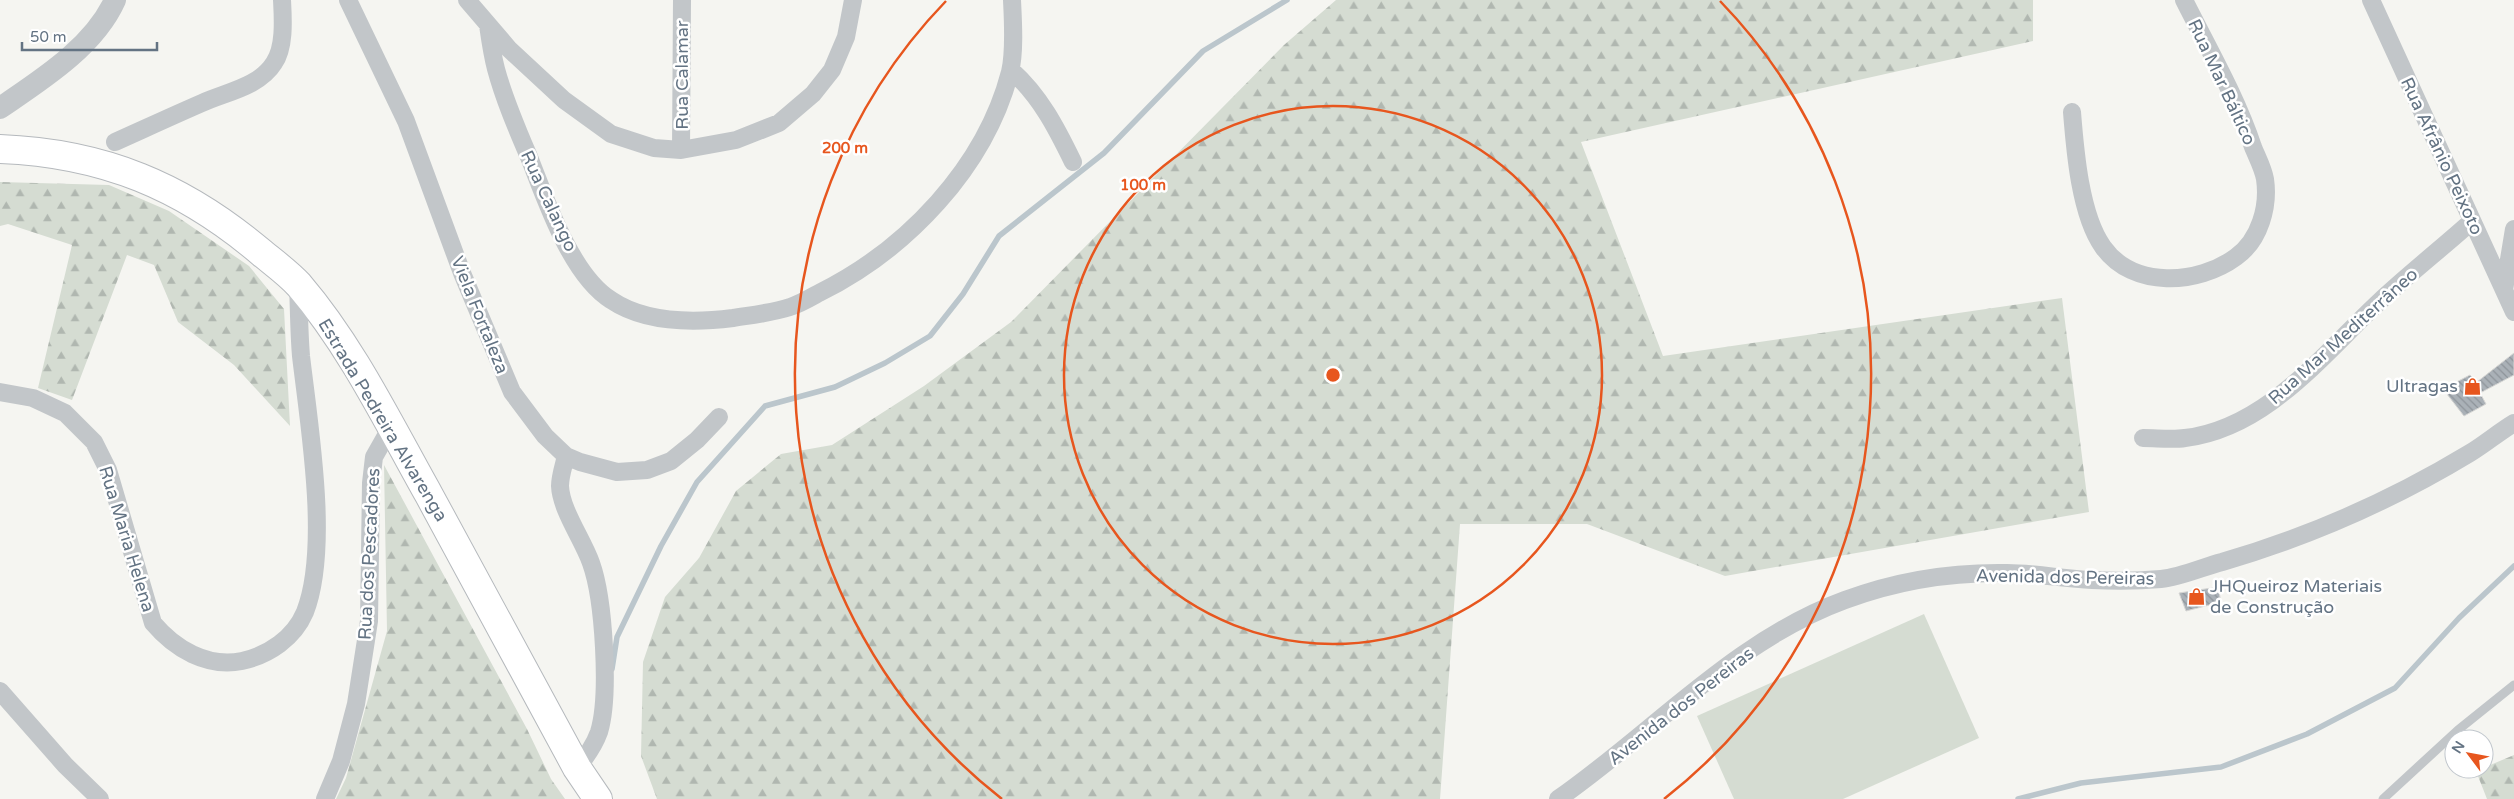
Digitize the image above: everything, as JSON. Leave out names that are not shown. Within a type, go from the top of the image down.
[{"type":"main road","name":"Estrada Pedreira Alvarenga","points":[[0,149],[43,151],[129,172],[189,199],[244,237],[298,284],[344,348],[391,427],[577,768],[598,799]]},
{"type":"street","points":[[0,108],[45,76],[78,48],[100,24],[115,0]]},
{"type":"street","points":[[115,142],[204,102],[248,85],[264,74],[274,64],[281,48],[282,0]]},
{"type":"street","name":"Viela Fortaleza","points":[[348,0],[406,121],[462,273],[512,392],[546,436],[566,456],[580,462],[617,472],[647,470],[671,461],[697,440],[720,416]]},
{"type":"street","points":[[467,0],[509,49],[564,100],[611,134],[654,148],[681,150],[736,140],[779,123],[813,94],[832,70],[846,38],[854,0]]},
{"type":"street","name":"Rua Calamar","points":[[681,150],[682,0]]},
{"type":"street","name":"Rua Calango","points":[[488,24],[496,68],[515,125],[556,226],[587,278],[609,299],[633,312],[663,319],[716,320],[791,307],[846,280],[880,258],[914,228],[938,203],[963,171],[994,118],[1011,70],[1012,0]]},
{"type":"street","name":"Rua Mar Báltico","points":[[2072,112],[2079,177],[2093,229],[2102,246],[2113,258],[2148,276],[2168,279],[2191,276],[2237,257],[2259,227],[2265,211],[2265,178],[2244,118],[2184,0]]},
{"type":"street","name":"Rua Afrânio Peixoto","points":[[2371,0],[2514,312]]},
{"type":"street","points":[[1011,70],[1026,83],[1048,112],[1073,162]]},
{"type":"street","name":"Rua Mar Mediterrâneo","points":[[2143,438],[2185,438],[2226,427],[2266,405],[2300,378],[2382,299],[2472,221]]},
{"type":"street","points":[[2504,290],[2514,229]]},
{"type":"street","name":"Rua Maria Helena","points":[[0,392],[34,398],[66,413],[94,442],[108,470],[153,622],[164,636],[186,653],[213,660],[230,663],[257,658],[275,648],[291,634],[304,613],[314,581],[316,516],[301,352],[298,284]]},
{"type":"street","name":"Avenida dos Pereiras","points":[[1558,799],[1597,772],[1669,712],[1746,654],[1791,624],[1846,599],[1929,578],[2007,573],[2092,580],[2164,579],[2248,554],[2324,526],[2419,481],[2472,452],[2514,422]]},
{"type":"street","name":"Rua dos Pescadores","points":[[325,799],[341,761],[356,704],[369,621],[373,466],[378,447],[391,427]]},
{"type":"street","points":[[566,456],[560,483],[561,496],[591,563],[597,584],[605,682],[604,708],[598,734],[590,752],[577,768]]},
{"type":"street","points":[[0,691],[65,766],[100,799]]},
{"type":"lane","points":[[2383,799],[2458,730],[2514,685]]},
{"type":"green space","points":[[1336,0],[2033,0],[2033,41],[1581,142],[1663,356],[2062,298],[2089,512],[1725,576],[1587,524],[1460,524],[1440,799],[657,799],[641,756],[643,662],[665,597],[699,558],[736,491],[781,454],[832,445],[924,386],[1011,322],[1284,45]]},
{"type":"green space","points":[[0,182],[109,185],[169,211],[249,266],[284,309],[290,426],[234,365],[178,322],[154,265],[127,255],[72,400],[38,388],[72,245],[8,224],[0,226]]},
{"type":"green space","points":[[384,465],[527,729],[551,779],[565,799],[336,799],[346,778],[387,631]]},
{"type":"green space","points":[[1924,614],[1979,738],[1843,799],[1734,799],[1697,716]]},
{"type":"green space","points":[[2514,755],[2514,799],[2487,799],[2479,779],[2494,779],[2494,763]]},
{"type":"building","name":"Ultragas","points":[[2514,353],[2514,375],[2480,393],[2486,404],[2464,416],[2443,389],[2470,375],[2477,382]]},
{"type":"building","name":"JHQueiroz Materiais de Construção","points":[[2218,587],[2221,602],[2186,611],[2179,593]]},
{"type":"waterway","points":[[612,669],[617,637],[661,546],[697,482],[765,406],[835,387],[885,363],[930,336],[963,294],[999,236],[1104,153],[1203,51],[1287,0]]},
{"type":"waterway","points":[[2018,799],[2081,783],[2221,767],[2307,734],[2395,688],[2459,618],[2514,566]]},
{"type":"place","name":"Ultragas","points":[[2472,386]]},
{"type":"place","name":"JHQueiroz Materiais de Construção","points":[[2196,596]]}]
